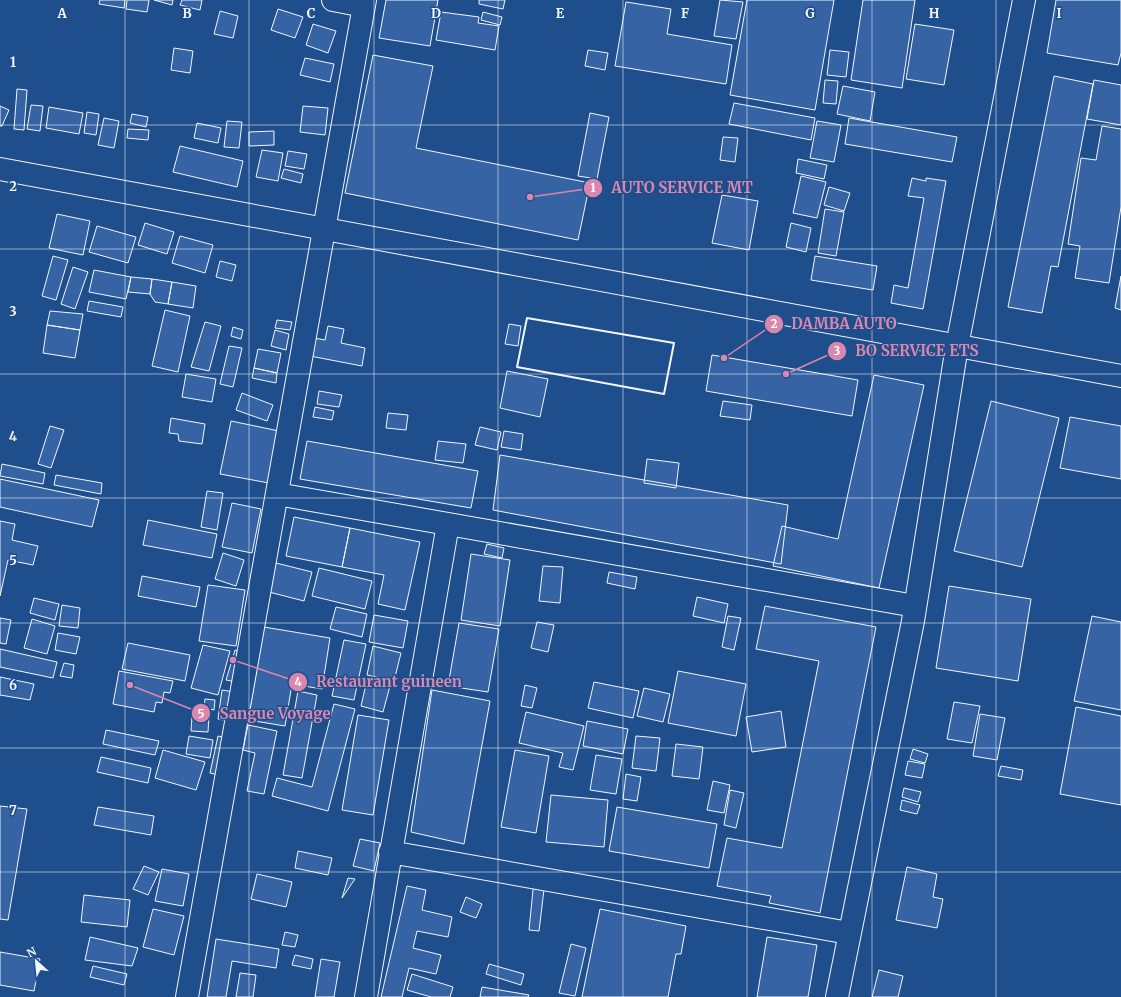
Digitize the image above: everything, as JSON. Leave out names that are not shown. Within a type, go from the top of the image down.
[{"type":"street","points":[[187,997],[365,3],[333,0]]},
{"type":"street","points":[[837,997],[915,606],[957,346],[1024,0]]},
{"type":"street","points":[[0,169],[1121,376]]},
{"type":"street","points":[[277,494],[915,606]]},
{"type":"street","points":[[366,997],[448,524]]},
{"type":"street","points":[[390,852],[849,933]]},
{"type":"building","points":[[100,0],[125,0],[124,8],[99,4]]},
{"type":"building","points":[[127,0],[149,0],[147,12],[126,9]]},
{"type":"building","points":[[154,0],[173,0],[172,5]]},
{"type":"building","points":[[182,0],[202,0],[200,10],[180,5]]},
{"type":"building","points":[[386,0],[438,0],[430,46],[379,38]]},
{"type":"building","points":[[479,0],[505,0],[503,9],[479,4]]},
{"type":"building","points":[[720,0],[743,2],[736,39],[714,36]]},
{"type":"building","points":[[747,0],[834,0],[815,110],[730,95]]},
{"type":"building","points":[[863,0],[915,0],[902,88],[851,80]]},
{"type":"building","points":[[1056,0],[1121,0],[1121,53],[1118,65],[1047,53]]},
{"type":"building","points":[[626,2],[671,9],[667,34],[732,45],[726,84],[615,66]]},
{"type":"building","points":[[278,9],[303,17],[295,38],[271,30]]},
{"type":"building","points":[[220,11],[238,16],[233,38],[214,34]]},
{"type":"building","points":[[441,12],[479,17],[478,23],[499,26],[495,50],[436,40]]},
{"type":"building","points":[[483,12],[502,17],[500,25],[481,20]]},
{"type":"building","points":[[313,24],[336,31],[328,53],[306,45]]},
{"type":"building","points":[[915,24],[954,30],[944,85],[906,79]]},
{"type":"building","points":[[174,48],[193,51],[190,73],[171,70]]},
{"type":"building","points":[[588,50],[608,53],[605,70],[585,66]]},
{"type":"building","points":[[830,50],[849,52],[846,77],[827,75]]},
{"type":"building","points":[[373,55],[433,66],[416,148],[590,183],[578,240],[345,193]]},
{"type":"building","points":[[305,58],[334,64],[330,82],[300,75]]},
{"type":"building","points":[[1054,76],[1093,84],[1058,267],[1051,266],[1042,313],[1008,307]]},
{"type":"building","points":[[825,80],[838,81],[836,104],[823,103]]},
{"type":"building","points":[[1094,80],[1121,85],[1121,125],[1087,119]]},
{"type":"building","points":[[843,86],[875,92],[870,121],[837,114]]},
{"type":"building","points":[[17,89],[27,90],[24,130],[14,129]]},
{"type":"building","points":[[734,103],[815,118],[811,140],[729,124]]},
{"type":"building","points":[[31,105],[43,106],[40,131],[27,129]]},
{"type":"building","points":[[0,106],[9,110],[2,126],[0,126]]},
{"type":"building","points":[[303,106],[328,108],[325,135],[300,132]]},
{"type":"building","points":[[49,107],[83,113],[79,134],[46,128]]},
{"type":"building","points":[[87,112],[99,114],[96,135],[84,133]]},
{"type":"building","points":[[590,113],[609,117],[597,179],[578,176]]},
{"type":"building","points":[[132,114],[148,117],[146,127],[130,123]]},
{"type":"building","points":[[104,118],[119,121],[114,148],[98,145]]},
{"type":"building","points":[[849,118],[957,137],[952,162],[845,144]]},
{"type":"building","points":[[227,121],[242,122],[239,148],[224,147]]},
{"type":"building","points":[[817,121],[841,125],[834,162],[810,158]]},
{"type":"building","points":[[197,123],[221,128],[218,143],[194,138]]},
{"type":"building","points":[[1102,126],[1121,129],[1121,207],[1109,283],[1075,278],[1080,246],[1068,244],[1081,158],[1096,160]]},
{"type":"building","points":[[128,129],[149,130],[148,140],[127,138]]},
{"type":"building","points":[[274,131],[274,145],[249,146],[249,132]]},
{"type":"building","points":[[723,137],[738,138],[735,162],[720,160]]},
{"type":"building","points":[[180,146],[243,161],[237,187],[173,172]]},
{"type":"building","points":[[262,150],[283,153],[278,181],[256,177]]},
{"type":"building","points":[[288,151],[307,154],[304,169],[285,166]]},
{"type":"building","points":[[798,159],[827,165],[824,179],[796,173]]},
{"type":"building","points":[[284,169],[303,174],[301,183],[281,178]]},
{"type":"building","points":[[801,176],[826,182],[817,218],[793,213]]},
{"type":"building","points":[[912,178],[926,181],[926,178],[946,181],[923,309],[891,303],[894,285],[908,288],[924,198],[908,196]]},
{"type":"building","points":[[829,187],[850,193],[844,211],[824,205]]},
{"type":"building","points":[[722,195],[758,201],[749,250],[712,243]]},
{"type":"building","points":[[825,209],[844,212],[836,256],[818,253]]},
{"type":"building","points":[[57,214],[90,221],[83,255],[49,248]]},
{"type":"building","points":[[145,223],[174,232],[167,254],[138,245]]},
{"type":"building","points":[[791,223],[811,228],[806,252],[786,247]]},
{"type":"building","points":[[97,226],[136,237],[128,263],[89,252]]},
{"type":"building","points":[[180,236],[213,245],[205,273],[172,263]]},
{"type":"building","points":[[53,256],[68,260],[56,300],[42,296]]},
{"type":"building","points":[[815,256],[877,266],[873,290],[811,280]]},
{"type":"building","points":[[220,261],[236,265],[232,281],[216,277]]},
{"type":"building","points":[[73,267],[88,272],[75,309],[61,304]]},
{"type":"building","points":[[94,270],[131,277],[126,299],[89,292]]},
{"type":"building","points":[[1121,276],[1121,310],[1115,308]]},
{"type":"building","points":[[131,277],[152,279],[150,294],[128,292]]},
{"type":"building","points":[[152,279],[172,282],[168,304],[155,302],[150,294]]},
{"type":"building","points":[[172,282],[196,286],[193,308],[168,304]]},
{"type":"building","points":[[89,301],[123,307],[121,317],[87,311]]},
{"type":"building","points":[[165,310],[190,316],[178,372],[152,366]]},
{"type":"building","points":[[50,311],[83,314],[80,330],[47,325]]},
{"type":"building","points":[[277,320],[292,322],[290,330],[275,328]]},
{"type":"building","points":[[205,322],[221,326],[209,371],[191,367]]},
{"type":"building","points":[[509,324],[521,326],[518,346],[505,344]]},
{"type":"building","points":[[47,325],[80,330],[75,358],[43,353]]},
{"type":"building","points":[[328,326],[344,329],[341,343],[365,348],[362,366],[310,356],[314,338],[325,340]]},
{"type":"building","points":[[233,327],[243,330],[241,339],[231,336]]},
{"type":"building","points":[[275,330],[289,334],[286,350],[271,346]]},
{"type":"building","points":[[229,346],[242,348],[233,387],[220,384]]},
{"type":"building","points":[[258,349],[281,353],[277,373],[254,368]]},
{"type":"building","points":[[712,355],[858,380],[852,416],[706,391]]},
{"type":"building","points":[[254,368],[277,373],[276,383],[252,378]]},
{"type":"building","points":[[507,371],[548,379],[540,417],[500,408]]},
{"type":"building","points":[[186,374],[216,379],[212,402],[182,397]]},
{"type":"building","points":[[874,375],[924,385],[879,588],[773,566],[782,526],[838,539]]},
{"type":"building","points":[[319,391],[342,395],[339,407],[317,404]]},
{"type":"building","points":[[242,393],[273,405],[267,421],[236,410]]},
{"type":"building","points":[[723,401],[752,405],[750,420],[720,416]]},
{"type":"building","points":[[991,401],[1059,418],[1022,567],[954,551]]},
{"type":"building","points":[[315,407],[334,411],[332,420],[313,417]]},
{"type":"building","points":[[388,413],[408,415],[406,430],[386,428]]},
{"type":"building","points":[[1070,417],[1121,426],[1121,479],[1060,468]]},
{"type":"building","points":[[171,418],[205,424],[202,444],[179,441],[178,434],[169,433]]},
{"type":"building","points":[[231,421],[279,431],[269,483],[220,474]]},
{"type":"building","points":[[50,426],[64,430],[51,468],[38,464]]},
{"type":"building","points":[[480,427],[501,432],[497,450],[475,445]]},
{"type":"building","points":[[504,431],[523,434],[521,450],[501,447]]},
{"type":"building","points":[[307,441],[478,471],[471,508],[300,479]]},
{"type":"building","points":[[438,441],[466,444],[463,463],[435,460]]},
{"type":"building","points":[[500,455],[788,505],[781,564],[493,510]]},
{"type":"building","points":[[647,459],[679,463],[676,488],[644,483]]},
{"type":"building","points":[[2,464],[45,473],[43,484],[0,476]]},
{"type":"building","points":[[56,475],[102,483],[101,494],[54,485]]},
{"type":"building","points":[[0,479],[99,500],[92,527],[0,507]]},
{"type":"building","points":[[207,491],[223,493],[217,530],[201,527]]},
{"type":"building","points":[[232,503],[261,509],[252,553],[222,547]]},
{"type":"building","points":[[294,517],[350,528],[342,567],[286,556]]},
{"type":"building","points":[[148,520],[217,534],[212,558],[143,545]]},
{"type":"building","points":[[0,521],[15,524],[12,540],[38,546],[33,565],[8,560],[0,596]]},
{"type":"building","points":[[350,528],[420,542],[405,610],[378,604],[384,575],[342,567]]},
{"type":"building","points":[[487,544],[504,548],[502,558],[484,554]]},
{"type":"building","points":[[223,553],[244,560],[236,586],[215,579]]},
{"type":"building","points":[[471,554],[510,560],[500,626],[461,620]]},
{"type":"building","points":[[276,563],[312,572],[304,601],[269,592]]},
{"type":"building","points":[[543,566],[563,567],[560,603],[539,601]]},
{"type":"building","points":[[319,568],[372,581],[365,609],[312,596]]},
{"type":"building","points":[[609,572],[637,577],[635,589],[607,583]]},
{"type":"building","points":[[142,576],[200,587],[196,607],[138,596]]},
{"type":"building","points":[[208,585],[245,590],[236,646],[199,641]]},
{"type":"building","points":[[949,586],[1031,599],[1018,681],[936,668]]},
{"type":"building","points":[[697,597],[728,604],[724,623],[693,616]]},
{"type":"building","points":[[34,598],[59,604],[55,620],[30,613]]},
{"type":"building","points":[[62,605],[80,608],[78,628],[59,626]]},
{"type":"building","points":[[765,606],[876,627],[820,913],[769,903],[771,896],[717,886],[727,838],[782,848],[819,661],[756,649]]},
{"type":"building","points":[[336,607],[367,614],[362,637],[330,629]]},
{"type":"building","points":[[374,615],[408,621],[403,648],[369,642]]},
{"type":"building","points":[[728,616],[741,618],[734,650],[722,647]]},
{"type":"building","points":[[1092,616],[1121,622],[1121,710],[1074,701]]},
{"type":"building","points":[[0,618],[11,620],[6,644],[0,643]]},
{"type":"building","points":[[32,619],[55,626],[47,654],[24,648]]},
{"type":"building","points":[[537,622],[554,625],[548,652],[531,648]]},
{"type":"building","points":[[459,623],[499,629],[488,692],[448,686]]},
{"type":"building","points":[[264,627],[330,638],[322,689],[292,684],[285,726],[248,720]]},
{"type":"building","points":[[58,633],[80,637],[76,654],[55,650]]},
{"type":"building","points":[[344,640],[366,644],[354,700],[332,696]]},
{"type":"building","points":[[128,643],[190,655],[185,681],[122,669]]},
{"type":"building","points":[[203,645],[230,651],[218,695],[191,688]]},
{"type":"building","points":[[373,646],[401,653],[394,681],[367,675]]},
{"type":"building","points":[[0,649],[57,662],[53,678],[0,667]]},
{"type":"building","points":[[235,650],[245,653],[236,682],[226,680]]},
{"type":"building","points":[[64,663],[74,665],[72,678],[60,676]]},
{"type":"building","points":[[119,671],[173,681],[170,693],[164,692],[162,703],[156,702],[154,712],[113,704]]},
{"type":"building","points":[[678,671],[746,684],[736,736],[668,723]]},
{"type":"building","points":[[0,677],[34,684],[30,700],[0,695]]},
{"type":"building","points":[[367,680],[390,686],[383,712],[361,706]]},
{"type":"building","points":[[594,682],[639,691],[633,718],[588,708]]},
{"type":"building","points":[[525,685],[537,688],[532,708],[521,706]]},
{"type":"building","points":[[644,688],[670,694],[663,722],[637,716]]},
{"type":"building","points":[[222,690],[234,692],[230,721],[218,719]]},
{"type":"building","points":[[432,690],[490,701],[464,844],[411,832]]},
{"type":"building","points":[[298,691],[317,695],[302,778],[283,775]]},
{"type":"building","points":[[205,699],[215,700],[214,710],[204,708]]},
{"type":"building","points":[[954,702],[980,706],[972,743],[947,739]]},
{"type":"building","points":[[334,704],[355,709],[328,811],[272,796],[277,778],[312,787]]},
{"type":"building","points":[[1076,707],[1121,716],[1121,805],[1060,794]]},
{"type":"building","points":[[781,711],[786,747],[752,752],[746,717]]},
{"type":"building","points":[[526,712],[584,726],[573,770],[559,767],[563,753],[519,743]]},
{"type":"building","points":[[980,714],[1005,718],[997,760],[973,756]]},
{"type":"building","points":[[358,715],[389,720],[373,815],[342,810]]},
{"type":"building","points":[[192,716],[209,717],[208,732],[191,731]]},
{"type":"building","points":[[587,721],[628,729],[623,754],[583,746]]},
{"type":"building","points":[[248,725],[277,731],[264,794],[247,791],[255,753],[243,750]]},
{"type":"building","points":[[106,730],[159,741],[155,755],[103,744]]},
{"type":"building","points":[[189,736],[213,740],[210,758],[186,754]]},
{"type":"building","points":[[218,736],[227,738],[219,775],[210,773]]},
{"type":"building","points":[[636,736],[660,738],[656,771],[632,768]]},
{"type":"building","points":[[676,744],[703,747],[699,779],[672,776]]},
{"type":"building","points":[[913,749],[928,754],[925,763],[910,759]]},
{"type":"building","points":[[163,750],[205,762],[196,790],[155,778]]},
{"type":"building","points":[[515,750],[549,756],[536,833],[501,827]]},
{"type":"building","points":[[596,755],[622,759],[616,794],[590,790]]},
{"type":"building","points":[[101,757],[151,768],[148,783],[97,772]]},
{"type":"building","points":[[908,761],[925,764],[922,778],[905,775]]},
{"type":"building","points":[[1001,766],[1023,770],[1021,780],[998,776]]},
{"type":"building","points":[[626,774],[641,777],[637,801],[623,799]]},
{"type":"building","points":[[713,781],[730,785],[724,813],[707,810]]},
{"type":"building","points":[[904,788],[921,792],[918,802],[902,797]]},
{"type":"building","points":[[730,790],[744,793],[736,828],[724,825]]},
{"type":"building","points":[[551,795],[608,800],[604,847],[546,842]]},
{"type":"building","points":[[902,800],[920,805],[917,814],[900,810]]},
{"type":"building","points":[[0,806],[27,809],[8,920],[0,919]]},
{"type":"building","points":[[98,807],[154,816],[151,835],[94,825]]},
{"type":"building","points":[[617,807],[717,824],[709,868],[609,851]]},
{"type":"building","points":[[360,839],[380,843],[374,871],[353,866]]},
{"type":"building","points":[[298,851],[332,858],[328,875],[295,868]]},
{"type":"building","points":[[144,866],[159,872],[148,895],[133,889]]},
{"type":"building","points":[[907,867],[937,874],[933,897],[943,899],[937,928],[896,920]]},
{"type":"building","points":[[162,869],[189,874],[183,906],[155,901]]},
{"type":"building","points":[[257,874],[292,882],[286,907],[251,899]]},
{"type":"building","points":[[348,878],[355,879],[342,898]]},
{"type":"building","points":[[534,880],[545,881],[539,931],[529,930]]},
{"type":"building","points":[[407,886],[426,890],[422,910],[452,917],[448,937],[417,931],[413,948],[441,955],[436,974],[409,968],[402,997],[381,997]]},
{"type":"building","points":[[84,895],[130,900],[127,927],[81,922]]},
{"type":"building","points":[[466,897],[482,904],[476,918],[460,912]]},
{"type":"building","points":[[153,909],[184,916],[174,955],[143,947]]},
{"type":"building","points":[[600,909],[686,926],[681,954],[676,954],[668,997],[582,997]]},
{"type":"building","points":[[285,932],[298,935],[295,947],[282,945]]},
{"type":"building","points":[[90,937],[138,948],[132,966],[85,960]]},
{"type":"building","points":[[767,937],[817,945],[808,997],[757,997]]},
{"type":"building","points":[[216,939],[279,949],[276,968],[232,961],[226,997],[207,997]]},
{"type":"building","points":[[571,944],[586,948],[575,996],[559,993]]},
{"type":"building","points":[[0,952],[40,959],[34,991],[0,985]]},
{"type":"building","points":[[295,955],[313,959],[311,969],[292,965]]},
{"type":"building","points":[[321,959],[340,962],[334,997],[315,997]]},
{"type":"building","points":[[489,964],[524,974],[521,985],[486,974]]},
{"type":"building","points":[[93,966],[127,974],[124,985],[90,977]]},
{"type":"building","points":[[879,970],[903,976],[898,997],[872,997]]},
{"type":"building","points":[[240,973],[256,975],[253,997],[236,997]]},
{"type":"building","points":[[412,974],[453,987],[450,997],[431,997],[407,990]]},
{"type":"building","points":[[482,987],[529,995],[528,997],[480,997]]},
{"type":"wall","points":[[527,318],[674,343],[664,394],[517,367],[527,318]]},
{"type":"place","name":"AUTO SERVICE MT","points":[[530,197]]},
{"type":"place","name":"DAMBA AUTO","points":[[724,358]]},
{"type":"place","name":"BO SERVICE ETS","points":[[786,374]]},
{"type":"place","name":"Restaurant guineen","points":[[233,660]]},
{"type":"place","name":"Sangue Voyage","points":[[130,685]]}]
